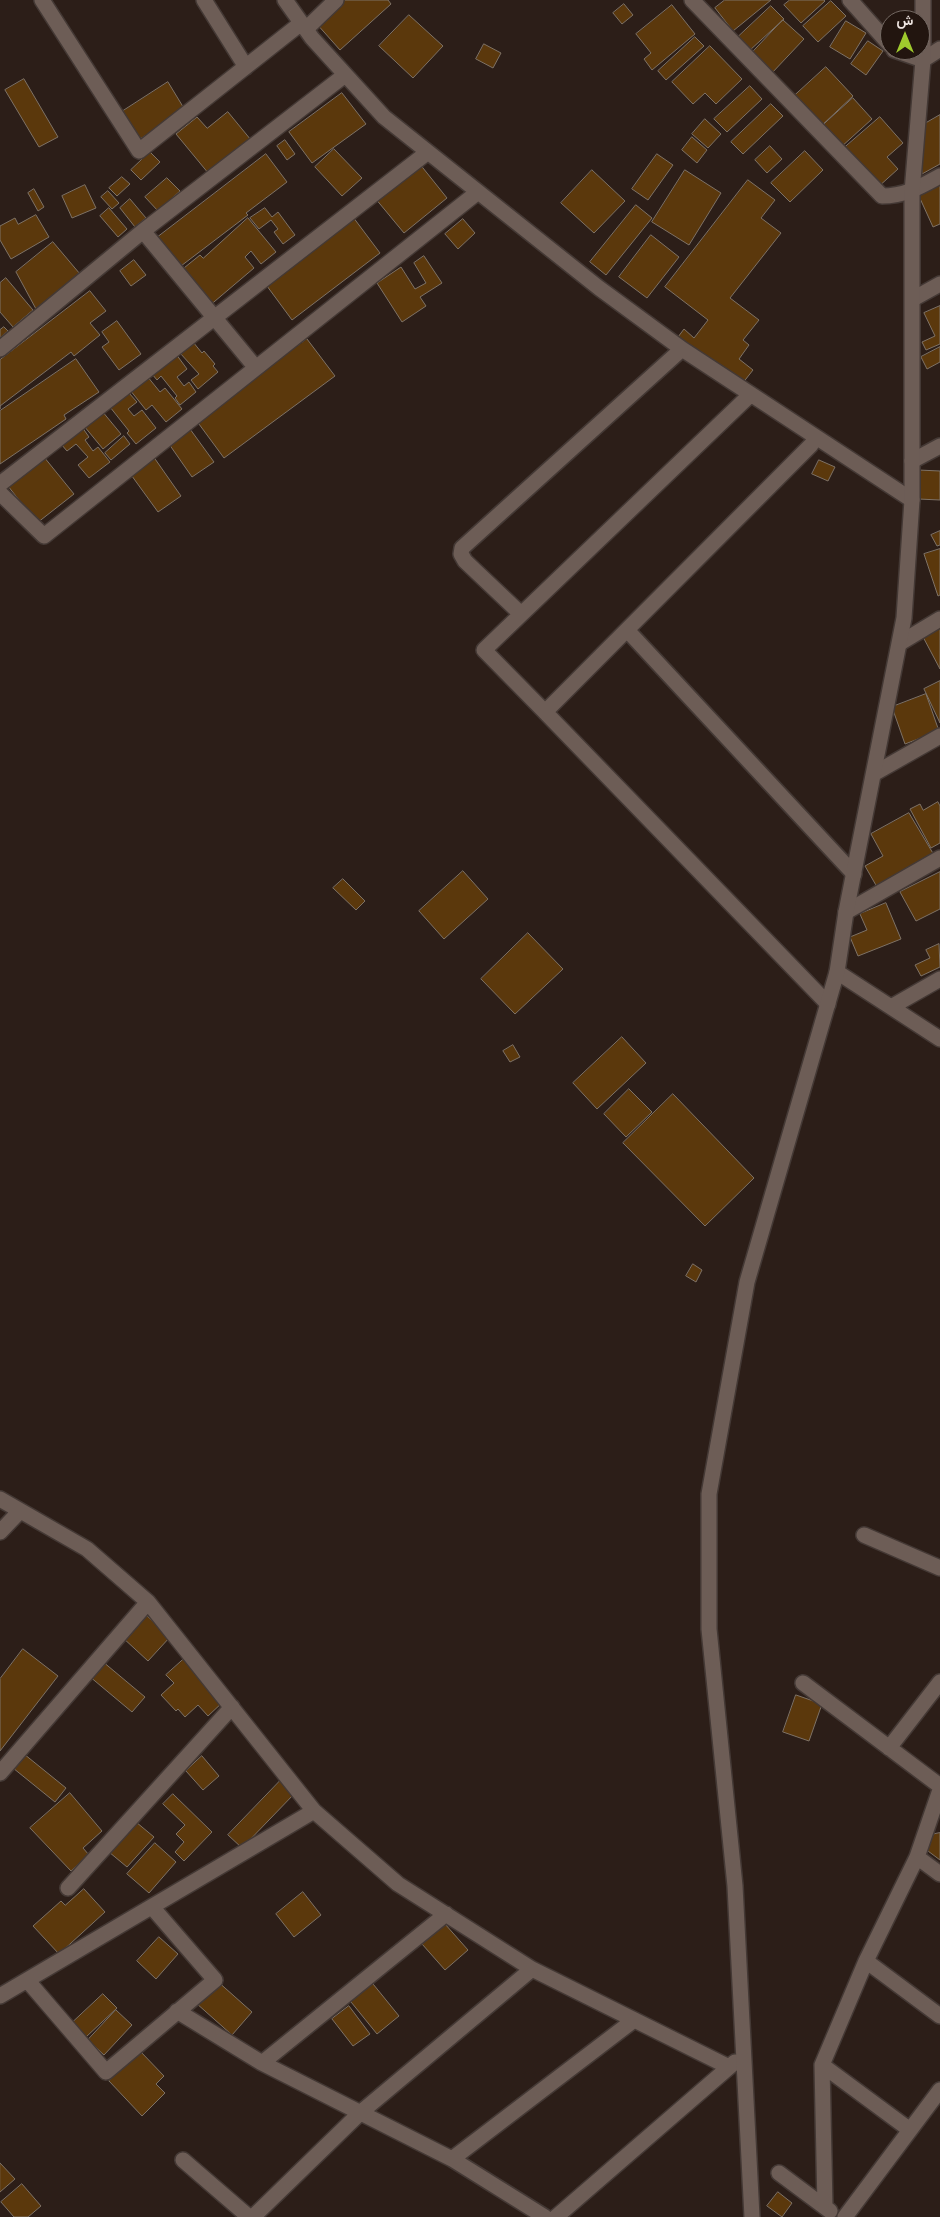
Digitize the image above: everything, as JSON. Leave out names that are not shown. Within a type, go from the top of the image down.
[{"type":"street","points":[[42,0],[139,151],[246,67],[336,0]]},
{"type":"street","points":[[204,0],[246,67]]},
{"type":"street","points":[[285,0],[303,26],[384,117],[478,192],[599,288],[682,348],[912,500]]},
{"type":"street","points":[[850,0],[880,34]]},
{"type":"street","points":[[700,3],[882,196],[896,196],[912,192],[940,176]]},
{"type":"street","points":[[752,2217],[735,1886],[709,1629],[709,1494],[747,1282],[837,972],[846,912],[875,773],[904,618],[912,500],[914,299],[912,192],[923,60]]},
{"type":"street","points":[[0,349],[143,231],[345,75]]},
{"type":"street","points":[[0,484],[213,316],[428,152]]},
{"type":"street","points":[[0,493],[44,536],[478,192]]},
{"type":"street","points":[[143,231],[256,368]]},
{"type":"street","points":[[914,299],[940,284]]},
{"type":"street","points":[[521,614],[465,561],[461,554],[462,548],[682,348]]},
{"type":"street","points":[[750,394],[484,650],[828,1004]]},
{"type":"street","points":[[546,712],[811,444]]},
{"type":"street","points":[[912,461],[940,446]]},
{"type":"street","points":[[900,643],[940,619]]},
{"type":"street","points":[[627,630],[854,874]]},
{"type":"street","points":[[875,773],[940,736]]},
{"type":"street","points":[[846,912],[940,858]]},
{"type":"street","points":[[837,972],[940,1040]]},
{"type":"street","points":[[891,1007],[940,979]]},
{"type":"street","points":[[0,1499],[87,1549],[148,1602],[314,1811],[398,1884],[532,1969],[729,2067]]},
{"type":"street","points":[[0,1532],[20,1511]]},
{"type":"street","points":[[864,1535],[940,1568]]},
{"type":"street","points":[[0,1773],[148,1602]]},
{"type":"street","points":[[889,1748],[940,1682]]},
{"type":"street","points":[[803,1683],[940,1786]]},
{"type":"street","points":[[68,1888],[232,1707]]},
{"type":"street","points":[[825,2207],[822,2065],[866,1961],[916,1857],[940,1790]]},
{"type":"street","points":[[0,1996],[314,1811]]},
{"type":"street","points":[[916,1857],[940,1874]]},
{"type":"street","points":[[27,1980],[106,2072],[215,1980],[152,1907]]},
{"type":"street","points":[[262,2063],[446,1914]]},
{"type":"street","points":[[866,1961],[940,2016]]},
{"type":"street","points":[[184,2160],[251,2217],[360,2113],[532,1969]]},
{"type":"street","points":[[177,2011],[262,2063],[452,2159],[545,2217]]},
{"type":"street","points":[[452,2159],[634,2020]]},
{"type":"street","points":[[556,2217],[744,2055]]},
{"type":"street","points":[[822,2065],[910,2130]]},
{"type":"street","points":[[845,2217],[940,2090]]},
{"type":"street","points":[[779,2173],[838,2217]]},
{"type":"building","points":[[342,0],[388,0],[391,4],[340,50],[316,23]]},
{"type":"building","points":[[725,0],[771,0],[733,31],[715,8]]},
{"type":"building","points":[[790,0],[825,1],[801,23],[784,5]]},
{"type":"building","points":[[831,1],[846,16],[818,42],[803,26]]},
{"type":"building","points":[[624,4],[633,15],[622,24],[613,13]]},
{"type":"building","points":[[672,5],[695,34],[652,70],[644,59],[651,53],[636,34]]},
{"type":"building","points":[[771,6],[784,19],[749,51],[737,38]]},
{"type":"building","points":[[409,15],[443,46],[413,78],[379,46]]},
{"type":"building","points":[[783,20],[804,39],[771,74],[750,55]]},
{"type":"building","points":[[846,21],[866,33],[850,59],[830,47]]},
{"type":"building","points":[[695,37],[704,46],[666,80],[658,71]]},
{"type":"building","points":[[868,41],[880,49],[880,55],[866,75],[851,64]]},
{"type":"building","points":[[484,44],[501,53],[493,68],[476,59]]},
{"type":"building","points":[[710,46],[742,79],[716,104],[705,93],[693,104],[672,82]]},
{"type":"building","points":[[826,67],[853,96],[819,128],[792,98]]},
{"type":"building","points":[[24,79],[58,137],[39,147],[5,90]]},
{"type":"building","points":[[168,82],[185,110],[137,141],[120,113]]},
{"type":"building","points":[[750,86],[762,99],[727,132],[714,119]]},
{"type":"building","points":[[342,93],[366,124],[312,163],[289,132]]},
{"type":"building","points":[[853,98],[872,119],[840,148],[821,127]]},
{"type":"building","points":[[771,104],[783,116],[743,154],[731,142]]},
{"type":"building","points":[[228,112],[251,140],[209,174],[176,134],[197,117],[207,128]]},
{"type":"building","points":[[940,115],[940,164],[922,174],[921,126]]},
{"type":"building","points":[[880,117],[903,143],[887,157],[898,169],[877,188],[843,149]]},
{"type":"building","points":[[705,119],[721,134],[708,148],[692,134]]},
{"type":"building","points":[[692,137],[707,150],[697,163],[682,150]]},
{"type":"building","points":[[285,140],[295,154],[287,160],[277,146]]},
{"type":"building","points":[[770,146],[782,159],[767,173],[755,160]]},
{"type":"building","points":[[334,149],[362,178],[342,196],[315,167]]},
{"type":"building","points":[[805,151],[823,170],[790,202],[771,183]]},
{"type":"building","points":[[150,152],[160,162],[141,180],[131,170]]},
{"type":"building","points":[[266,154],[287,182],[246,213],[248,215],[177,269],[154,240]]},
{"type":"building","points":[[657,154],[673,165],[648,200],[632,189]]},
{"type":"building","points":[[419,163],[447,198],[404,233],[375,198]]},
{"type":"building","points":[[592,170],[625,201],[594,233],[561,203]]},
{"type":"building","points":[[685,170],[721,193],[689,245],[652,222]]},
{"type":"building","points":[[122,177],[130,184],[117,196],[109,188]]},
{"type":"building","points":[[167,178],[180,191],[158,211],[145,197]]},
{"type":"building","points":[[748,180],[775,200],[761,218],[781,233],[730,298],[759,320],[743,340],[749,345],[739,359],[753,370],[742,384],[678,337],[684,329],[694,338],[708,320],[665,287]]},
{"type":"building","points":[[940,184],[940,224],[933,227],[918,194]]},
{"type":"building","points":[[85,185],[96,208],[72,218],[62,196]]},
{"type":"building","points":[[34,189],[44,207],[38,211],[28,193]]},
{"type":"building","points":[[108,191],[119,203],[112,209],[101,197]]},
{"type":"building","points":[[130,199],[146,218],[135,227],[120,208]]},
{"type":"building","points":[[636,205],[652,218],[606,275],[590,262]]},
{"type":"building","points":[[109,208],[127,229],[118,237],[100,216]]},
{"type":"building","points":[[265,208],[272,217],[278,212],[295,235],[283,244],[274,232],[278,229],[271,220],[259,229],[250,218]]},
{"type":"building","points":[[36,215],[49,237],[11,259],[0,240],[0,226],[15,218],[18,224]]},
{"type":"building","points":[[353,217],[380,253],[292,320],[264,282]]},
{"type":"building","points":[[248,218],[276,252],[261,264],[251,251],[245,257],[254,268],[208,307],[179,272],[200,255],[203,258]]},
{"type":"building","points":[[463,219],[475,233],[458,249],[445,234]]},
{"type":"building","points":[[651,235],[679,257],[647,298],[619,277]]},
{"type":"building","points":[[53,242],[80,274],[36,309],[16,272]]},
{"type":"building","points":[[424,256],[442,283],[420,297],[426,306],[402,322],[377,283],[401,267],[415,289],[426,283],[414,263]]},
{"type":"building","points":[[134,260],[146,275],[131,286],[120,271]]},
{"type":"building","points":[[6,278],[33,310],[13,327],[0,312],[0,283]]},
{"type":"building","points":[[90,291],[106,311],[90,323],[100,335],[74,356],[71,352],[0,406],[0,360]]},
{"type":"building","points":[[940,306],[940,344],[926,350],[922,342],[935,336],[924,313]]},
{"type":"building","points":[[117,321],[141,354],[119,370],[102,347],[109,342],[102,332]]},
{"type":"building","points":[[4,327],[8,331],[0,338],[0,330]]},
{"type":"building","points":[[307,339],[335,376],[224,458],[196,420]]},
{"type":"building","points":[[193,342],[215,364],[213,366],[218,372],[198,389],[191,380],[199,374],[180,353]]},
{"type":"building","points":[[940,347],[940,362],[927,369],[921,357]]},
{"type":"building","points":[[176,354],[187,369],[177,377],[184,386],[189,382],[196,392],[180,405],[175,398],[177,396],[161,376],[157,380],[152,374]]},
{"type":"building","points":[[76,359],[99,392],[64,415],[66,419],[0,464],[0,411]]},
{"type":"building","points":[[147,376],[160,392],[165,388],[182,409],[166,422],[152,405],[146,410],[130,390]]},
{"type":"building","points":[[129,393],[137,402],[128,409],[134,416],[142,410],[156,428],[136,444],[127,433],[129,431],[110,407]]},
{"type":"building","points":[[102,411],[121,434],[103,449],[84,426]]},
{"type":"building","points":[[82,427],[89,437],[85,440],[93,451],[98,447],[110,462],[89,478],[78,465],[88,457],[76,444],[67,451],[61,444]]},
{"type":"building","points":[[190,429],[214,462],[192,477],[169,444]]},
{"type":"building","points":[[124,436],[130,444],[111,460],[105,453]]},
{"type":"building","points":[[153,456],[181,496],[158,512],[129,472]]},
{"type":"building","points":[[44,457],[74,494],[37,523],[8,486]]},
{"type":"building","points":[[819,460],[835,467],[828,481],[812,474]]},
{"type":"building","points":[[918,470],[940,471],[940,500],[918,499]]},
{"type":"building","points":[[940,531],[940,545],[937,546],[931,535]]},
{"type":"building","points":[[940,549],[940,595],[938,596],[924,554]]},
{"type":"building","points":[[940,626],[940,669],[922,635]]},
{"type":"building","points":[[940,681],[940,723],[924,689]]},
{"type":"building","points":[[926,694],[939,731],[905,744],[892,707]]},
{"type":"building","points":[[938,802],[940,806],[940,843],[931,848],[910,809],[920,804],[923,810]]},
{"type":"building","points":[[909,813],[934,855],[877,887],[865,866],[883,856],[871,834]]},
{"type":"building","points":[[463,871],[488,899],[444,939],[419,911]]},
{"type":"building","points":[[940,872],[940,909],[916,921],[900,892]]},
{"type":"building","points":[[343,879],[365,901],[356,910],[333,888]]},
{"type":"building","points":[[886,903],[901,939],[858,956],[850,937],[867,930],[860,914]]},
{"type":"building","points":[[528,933],[563,969],[515,1014],[481,979]]},
{"type":"building","points":[[939,944],[940,967],[921,976],[915,965],[930,958],[926,950]]},
{"type":"building","points":[[622,1037],[646,1063],[597,1109],[573,1083]]},
{"type":"building","points":[[513,1045],[520,1057],[510,1062],[503,1051]]},
{"type":"building","points":[[629,1089],[652,1112],[626,1137],[604,1114]]},
{"type":"building","points":[[673,1094],[754,1178],[705,1226],[623,1143]]},
{"type":"building","points":[[693,1264],[702,1270],[696,1282],[686,1276]]},
{"type":"building","points":[[145,1614],[170,1637],[148,1661],[122,1637]]},
{"type":"building","points":[[23,1649],[58,1676],[0,1751],[0,1679]]},
{"type":"building","points":[[185,1658],[224,1701],[208,1716],[198,1705],[185,1717],[178,1709],[176,1711],[161,1695],[174,1683],[166,1675]]},
{"type":"building","points":[[102,1661],[145,1697],[132,1712],[89,1676]]},
{"type":"building","points":[[796,1695],[822,1704],[809,1741],[783,1732]]},
{"type":"building","points":[[24,1754],[66,1788],[55,1802],[13,1768]]},
{"type":"building","points":[[202,1756],[219,1776],[203,1790],[186,1771]]},
{"type":"building","points":[[281,1780],[295,1793],[242,1848],[228,1835]]},
{"type":"building","points":[[70,1793],[102,1831],[83,1848],[89,1855],[71,1871],[30,1828]]},
{"type":"building","points":[[173,1794],[212,1832],[184,1861],[175,1852],[184,1842],[176,1834],[185,1825],[163,1804]]},
{"type":"building","points":[[136,1822],[154,1837],[127,1867],[109,1852]]},
{"type":"building","points":[[940,1833],[940,1860],[924,1848],[934,1834]]},
{"type":"building","points":[[155,1843],[176,1862],[149,1893],[127,1874]]},
{"type":"building","points":[[84,1889],[105,1912],[59,1954],[33,1926],[61,1901],[65,1905]]},
{"type":"building","points":[[303,1892],[321,1915],[294,1937],[276,1914]]},
{"type":"building","points":[[445,1924],[468,1950],[445,1970],[422,1944]]},
{"type":"building","points":[[159,1937],[178,1954],[156,1979],[137,1961]]},
{"type":"building","points":[[369,1979],[399,2016],[377,2034],[347,1997]]},
{"type":"building","points":[[216,1980],[252,2012],[232,2035],[196,2003]]},
{"type":"building","points":[[103,1994],[117,2008],[86,2037],[72,2023]]},
{"type":"building","points":[[349,2006],[370,2034],[353,2046],[332,2019]]},
{"type":"building","points":[[116,2010],[132,2025],[104,2055],[88,2040]]},
{"type":"building","points":[[140,2051],[164,2076],[156,2084],[165,2093],[142,2116],[109,2081]]},
{"type":"building","points":[[0,2163],[15,2179],[0,2192]]},
{"type":"building","points":[[22,2184],[41,2206],[28,2217],[14,2217],[1,2202]]},
{"type":"building","points":[[778,2192],[792,2203],[782,2217],[767,2206]]}]
